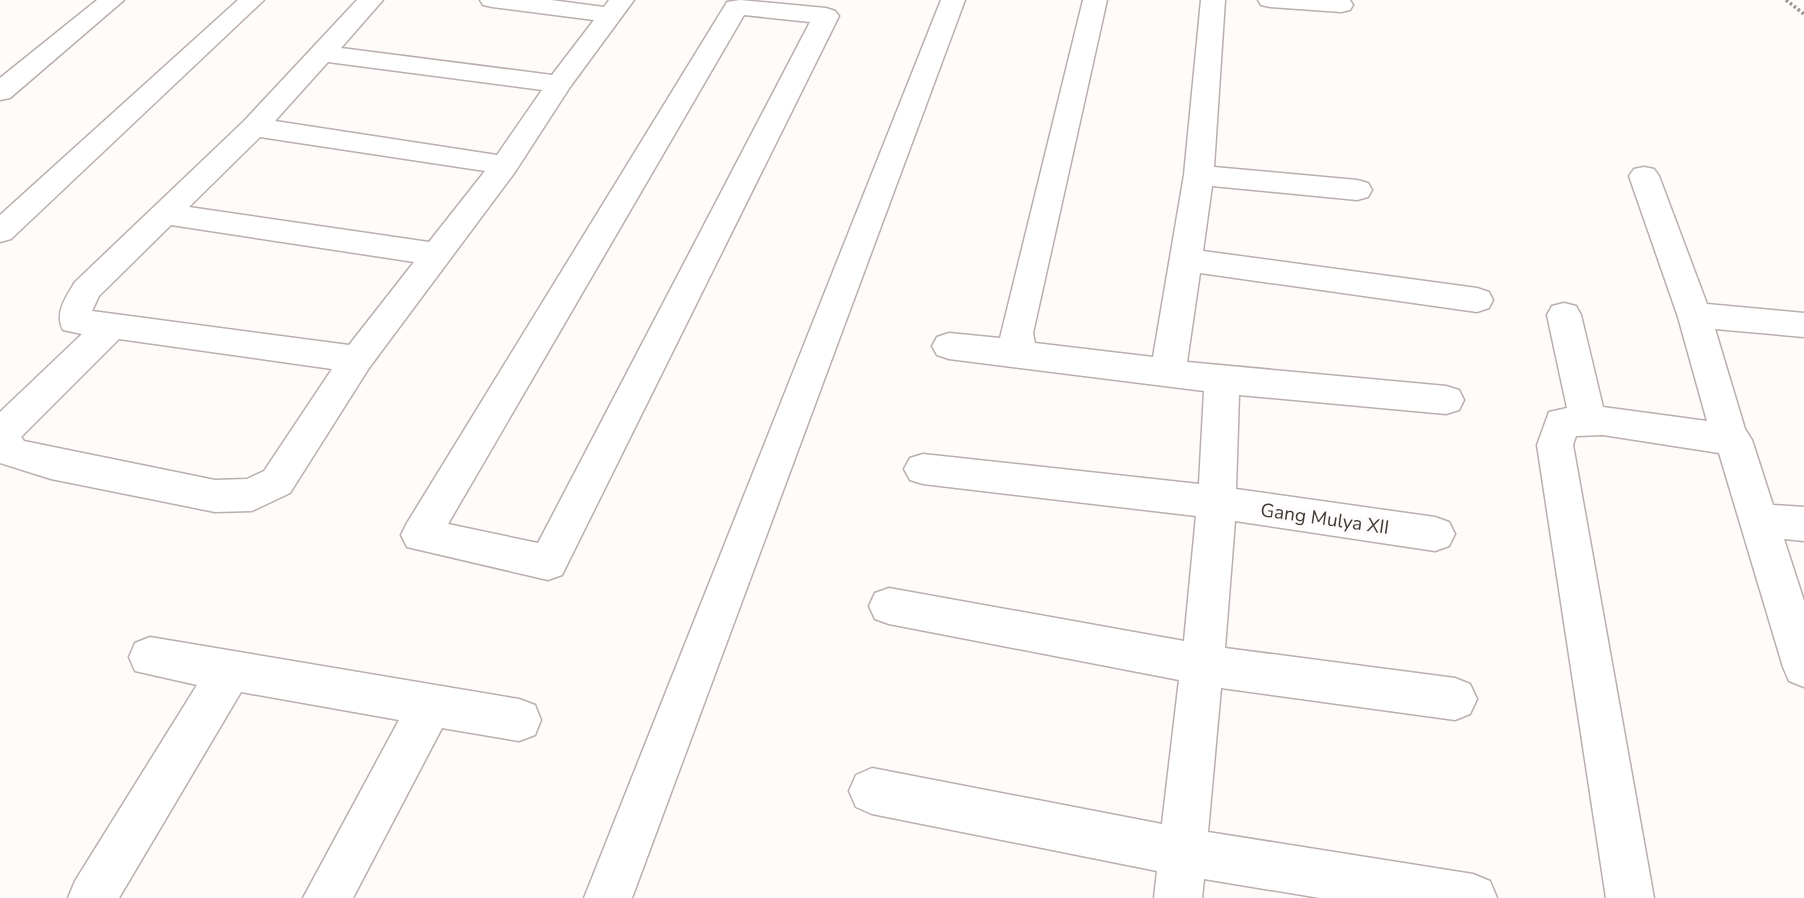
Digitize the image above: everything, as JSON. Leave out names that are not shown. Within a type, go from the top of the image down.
[{"type":"street","points":[[0,92],[112,0]]},
{"type":"street","points":[[0,232],[252,0]]},
{"type":"street","points":[[358,359],[75,321],[76,311],[86,290],[254,127],[371,0]]},
{"type":"street","points":[[492,0],[617,8]]},
{"type":"street","points":[[608,898],[953,0]]},
{"type":"street","points":[[1095,0],[1016,333],[1019,351],[1034,357],[1222,380],[1446,400]]},
{"type":"street","points":[[1168,372],[1199,174],[1213,0]]},
{"type":"street","points":[[1270,0],[1341,5],[1338,0]]},
{"type":"street","points":[[779,5],[826,16],[548,563],[421,535],[736,7],[779,5]]},
{"type":"street","points":[[112,326],[1,434],[11,452],[51,464],[215,496],[252,495],[277,482],[358,359],[505,165],[559,84],[617,8]]},
{"type":"street","points":[[324,54],[559,84]]},
{"type":"street","points":[[254,127],[505,165]]},
{"type":"street","points":[[1199,174],[1357,190]]},
{"type":"street","points":[[1644,176],[1694,315],[1730,440]]},
{"type":"street","points":[[165,214],[436,254]]},
{"type":"street","points":[[1184,260],[1477,300]]},
{"type":"street","points":[[1564,315],[1588,421]]},
{"type":"street","points":[[1694,315],[1804,324]]},
{"type":"street","points":[[948,346],[1026,353]]},
{"type":"street","points":[[1178,898],[1203,665],[1216,502],[1222,380]]},
{"type":"street","points":[[1630,898],[1555,445],[1562,422],[1588,421],[1734,440],[1804,667]]},
{"type":"street","name":"Gang Mulya XII","points":[[923,469],[1216,502],[1435,534]]},
{"type":"street","points":[[1758,520],[1804,524]]},
{"type":"street","points":[[889,606],[1203,665],[1455,699]]},
{"type":"street","points":[[150,657],[519,720]]},
{"type":"street","points":[[92,898],[230,670]]},
{"type":"street","points":[[327,898],[431,705]]},
{"type":"street","points":[[872,791],[1182,852],[1473,898]]},
{"type":"path","points":[[1786,0],[1804,13]]}]
